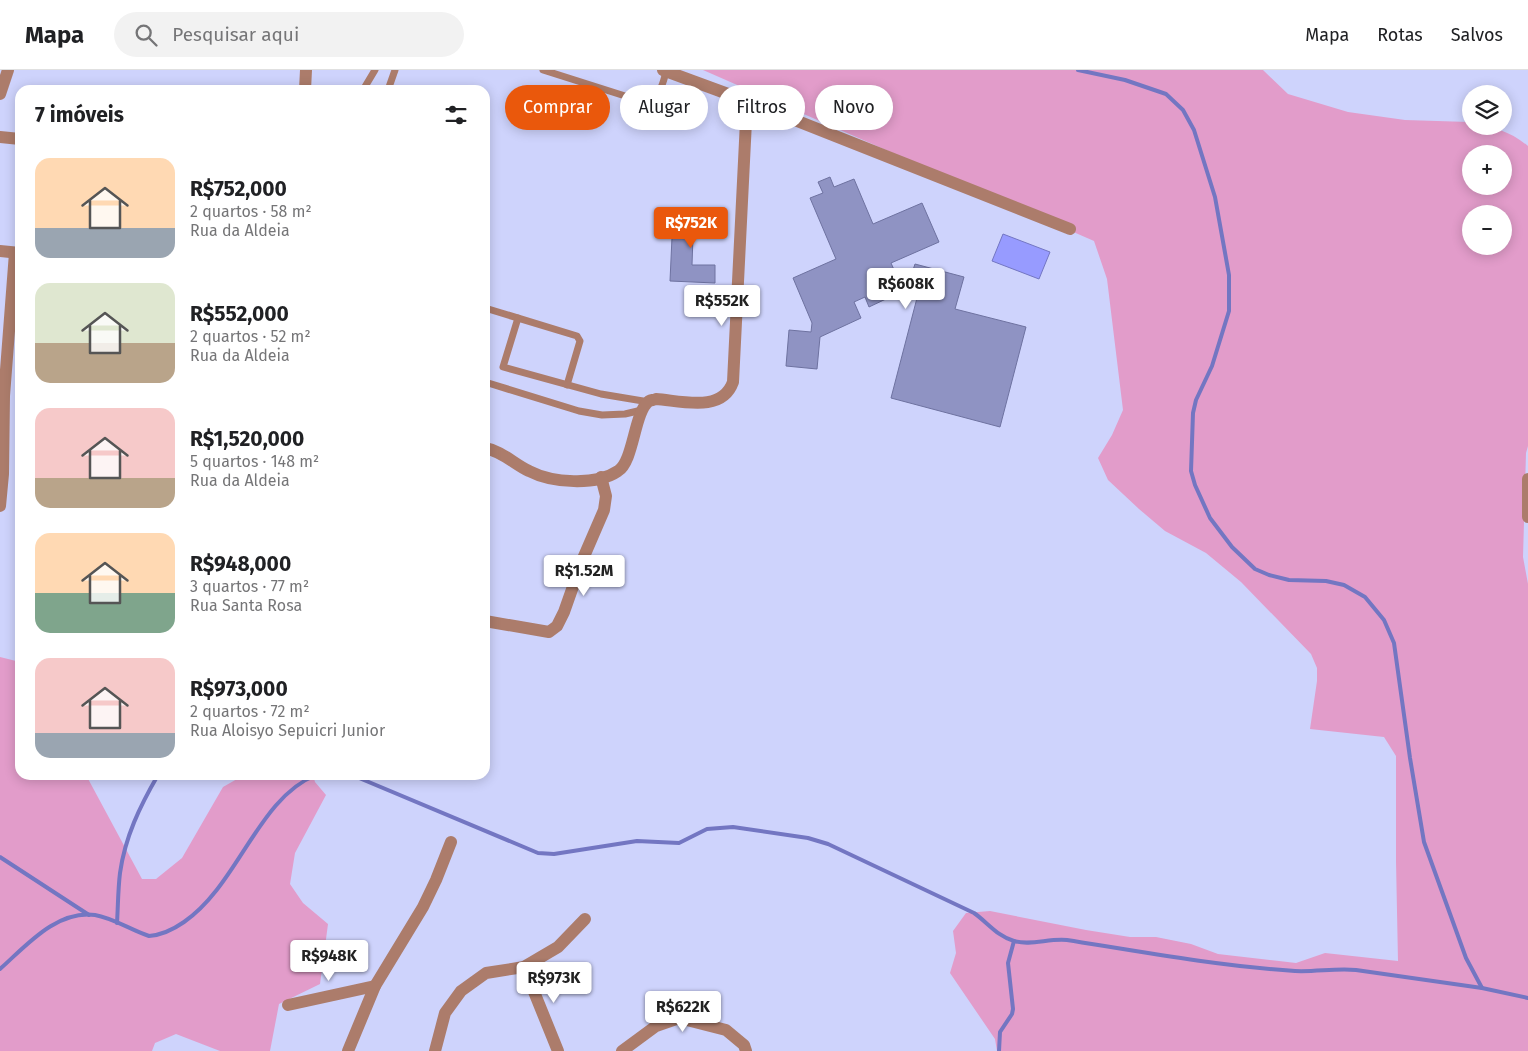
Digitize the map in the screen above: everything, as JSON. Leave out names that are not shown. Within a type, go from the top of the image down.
[{"type":"street","points":[[0,94],[8,70]]},
{"type":"street","points":[[305,85],[306,70]]},
{"type":"street","points":[[664,70],[718,90]]},
{"type":"street","points":[[805,124],[1070,230]]},
{"type":"street","points":[[490,449],[494,449],[528,471],[546,479],[563,482],[601,477],[620,470],[625,462],[646,406],[656,399],[708,403],[724,397],[730,391],[733,382],[746,130]]},
{"type":"street","points":[[0,137],[15,138]]},
{"type":"street","points":[[0,251],[15,253]]},
{"type":"street","points":[[0,506],[3,474],[4,396],[15,284]]},
{"type":"street","points":[[490,622],[548,632],[557,626],[604,510],[606,496],[601,477]]},
{"type":"street","points":[[1528,478],[1528,517]]},
{"type":"street","points":[[348,1051],[375,986],[423,907],[451,842]]},
{"type":"street","points":[[435,1051],[445,1013],[461,991],[486,974],[524,967],[558,947],[585,919]]},
{"type":"street","points":[[524,967],[558,1051]]},
{"type":"street","points":[[288,1005],[375,986]]},
{"type":"street","points":[[622,1051],[656,1026],[679,1018],[726,1030],[746,1048]]},
{"type":"lane","points":[[366,85],[375,70]]},
{"type":"lane","points":[[390,85],[395,70]]},
{"type":"lane","points":[[543,70],[644,102],[653,99],[662,88],[664,70]]},
{"type":"lane","points":[[490,310],[577,336],[580,341],[567,385]]},
{"type":"lane","points":[[518,318],[503,367],[646,406]]},
{"type":"lane","points":[[490,384],[578,411],[602,415],[625,414],[646,406]]},
{"type":"shaded area","points":[[703,70],[1263,70],[1288,94],[1348,112],[1405,120],[1462,122],[1462,135],[1511,135],[1528,146],[1528,446],[1526,453],[1523,557],[1528,584],[1528,1051],[997,1051],[995,1039],[950,973],[956,953],[953,931],[966,913],[990,911],[1130,937],[1156,937],[1191,944],[1218,954],[1296,963],[1325,953],[1398,961],[1396,756],[1384,737],[1310,729],[1317,681],[1317,668],[1311,654],[1241,582],[1206,553],[1165,531],[1108,480],[1098,458],[1112,435],[1123,410],[1107,279],[1094,241],[840,130],[893,130],[893,85],[815,85],[815,119],[805,115],[805,85],[737,85]]},
{"type":"shaded area","points":[[0,657],[15,661],[15,780],[89,780],[142,879],[156,879],[182,858],[223,787],[235,780],[314,780],[326,795],[295,853],[290,884],[303,903],[328,924],[320,984],[279,1004],[270,1051],[220,1051],[176,1034],[155,1043],[152,1051],[0,1051]]},
{"type":"water","points":[[1003,234],[1050,252],[1039,279],[992,261]]},
{"type":"building","points":[[830,177],[834,187],[854,179],[873,224],[922,203],[939,242],[891,263],[895,272],[911,276],[915,264],[964,277],[955,309],[1026,327],[1000,427],[891,398],[917,298],[908,296],[910,285],[897,282],[884,288],[888,298],[869,307],[865,297],[854,302],[861,318],[820,337],[817,369],[786,366],[789,330],[811,332],[812,323],[793,278],[836,259],[810,198],[823,193],[818,182]]},
{"type":"building","points":[[673,216],[717,217],[717,237],[693,236],[692,265],[715,265],[715,283],[670,281]]},
{"type":"waterway","points":[[1078,70],[1125,80],[1166,94],[1183,110],[1194,130],[1215,197],[1229,275],[1229,311],[1212,366],[1196,400],[1193,413],[1191,471],[1195,485],[1210,518],[1232,547],[1255,569],[1289,580],[1326,581],[1344,585],[1365,597],[1384,620],[1394,643],[1424,842],[1466,958],[1482,988]]},
{"type":"waterway","points":[[117,923],[122,860],[129,834],[155,780]]},
{"type":"waterway","points":[[0,969],[31,940],[67,918],[95,915],[149,936],[163,933],[180,925],[203,906],[219,887],[278,802],[296,786],[307,780]]},
{"type":"waterway","points":[[364,780],[538,853],[554,854],[637,841],[679,843],[707,829],[733,827],[808,838],[828,844],[974,913],[998,933],[1014,941],[1027,943],[1067,940],[1266,969],[1303,971],[1356,970],[1482,988],[1528,998]]},
{"type":"waterway","points":[[0,857],[89,915]]},
{"type":"waterway","points":[[999,1051],[1000,1032],[1012,1014],[1013,1009],[1008,963],[1014,941]]}]
